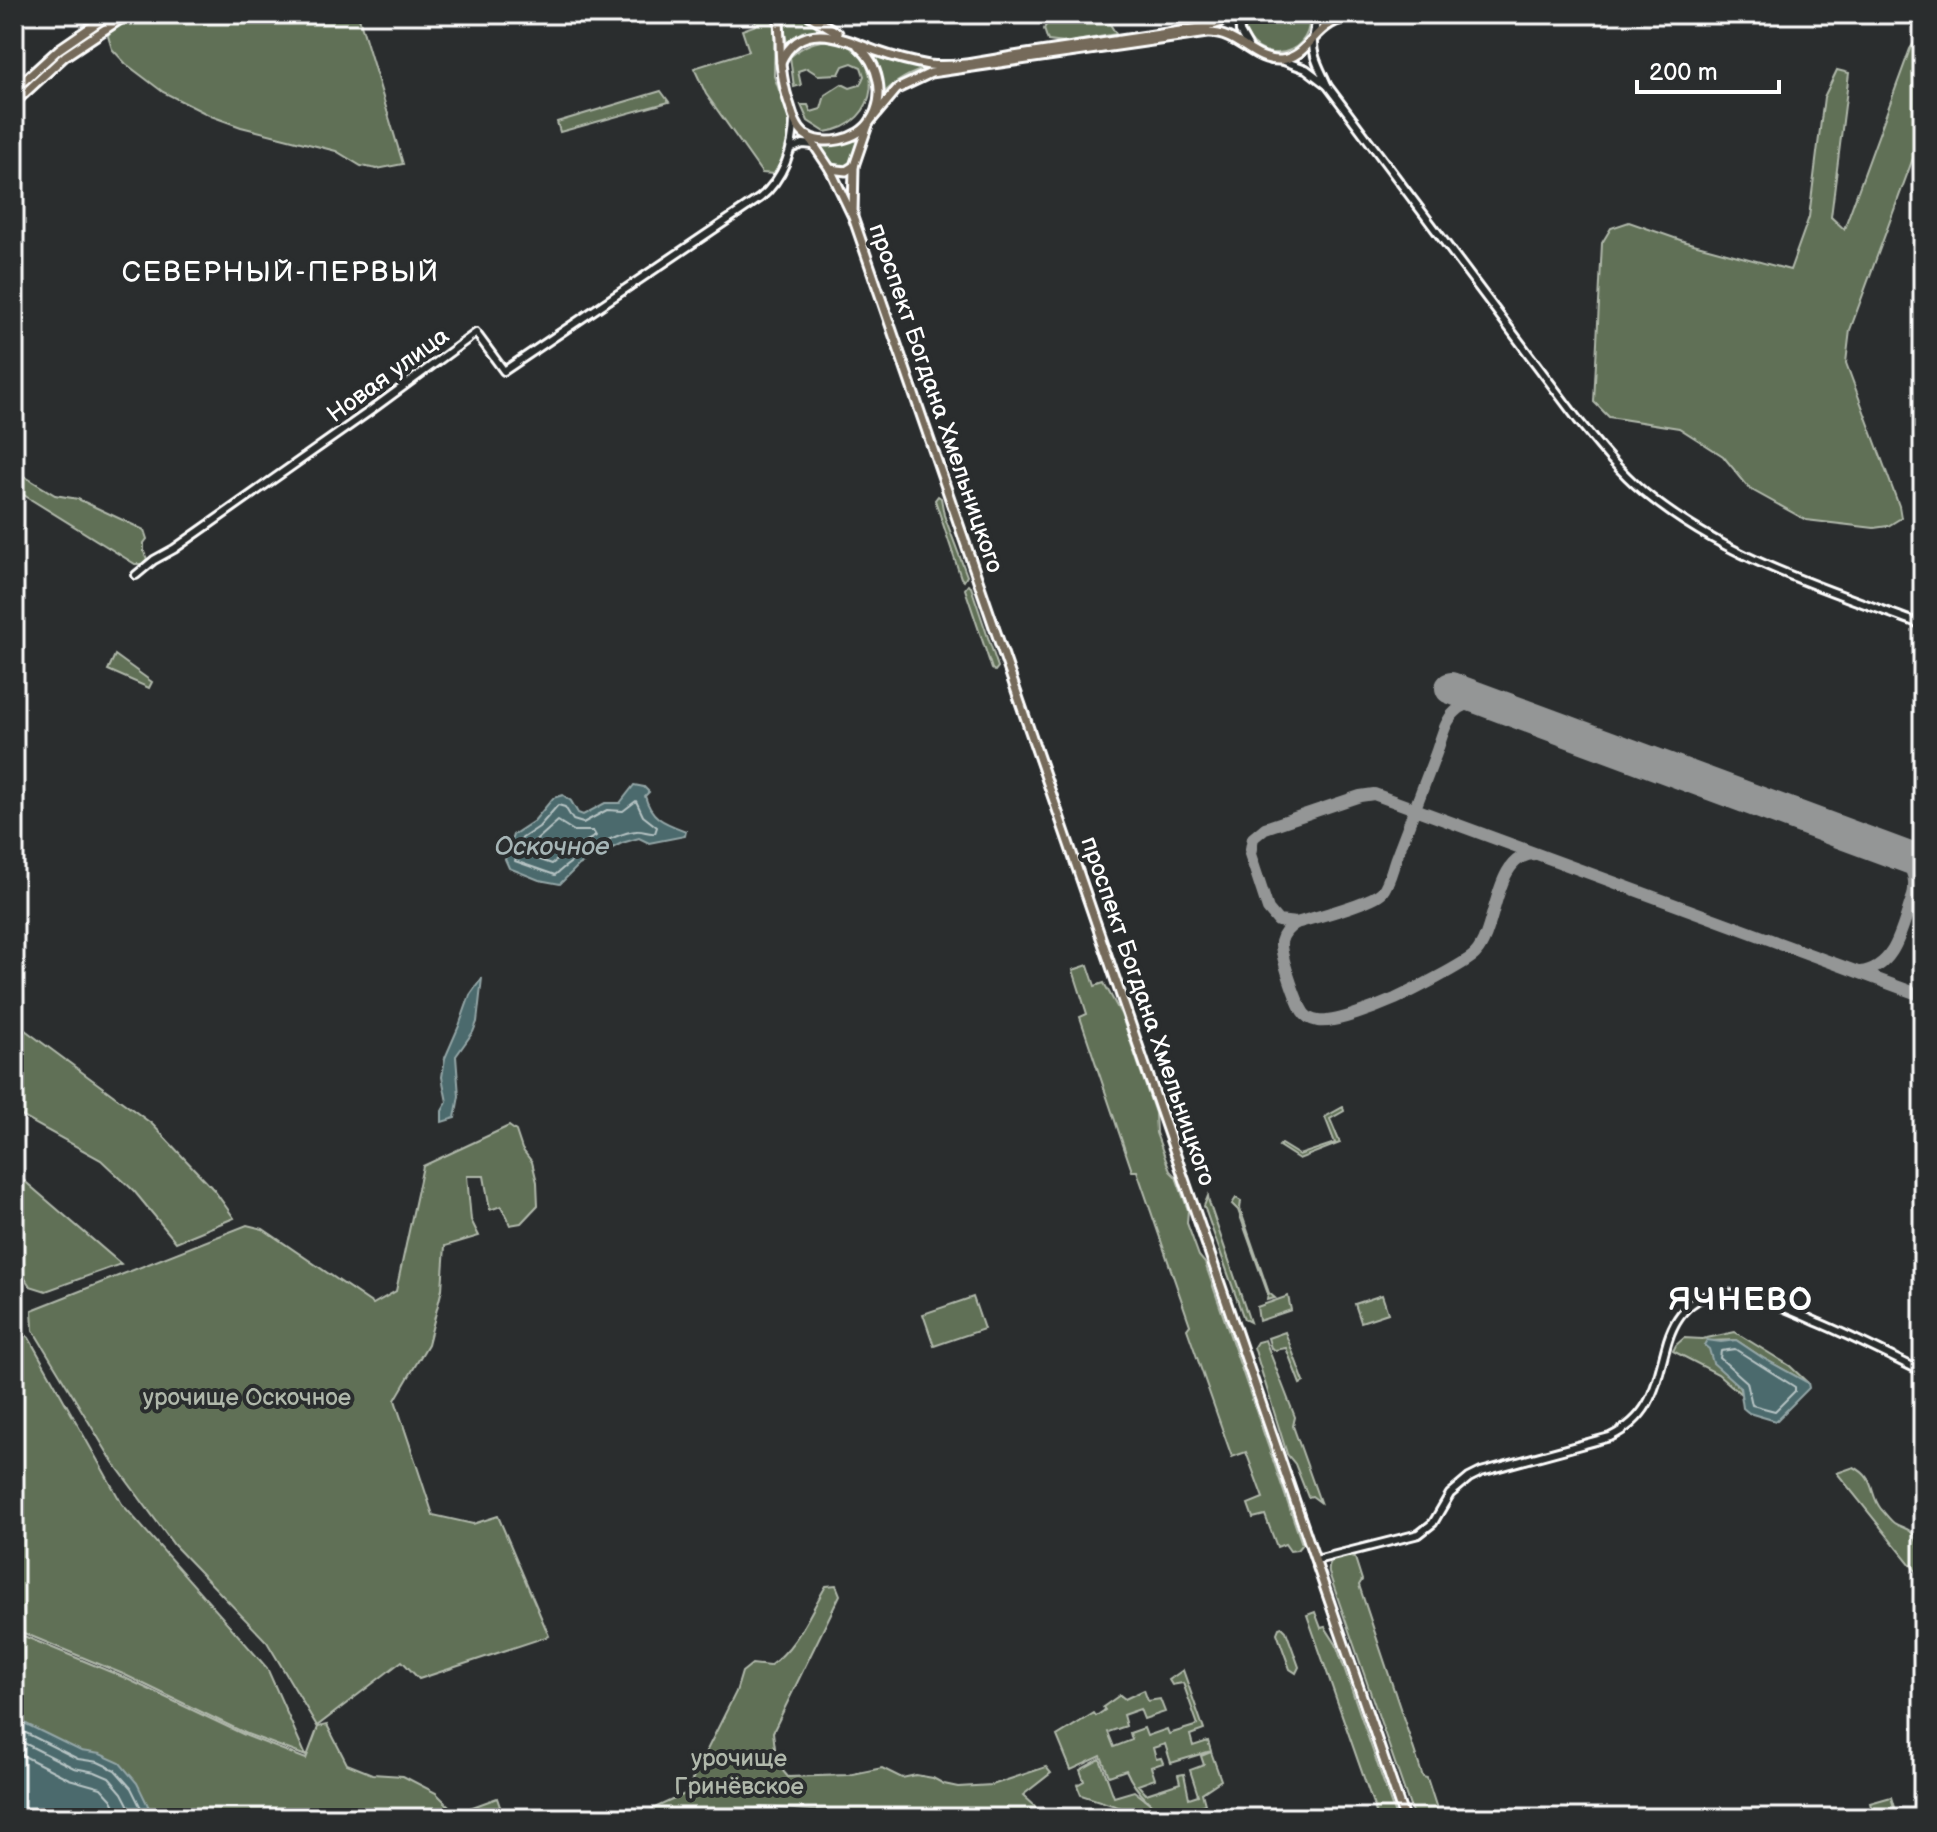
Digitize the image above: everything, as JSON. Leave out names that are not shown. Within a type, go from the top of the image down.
[{"type":"main road","points":[[14,90],[59,49],[110,14]]},
{"type":"main road","points":[[14,103],[65,56],[128,14]]},
{"type":"main road","points":[[778,14],[784,90],[794,119],[808,136],[821,141],[835,141],[851,135],[871,121],[892,93],[931,73],[1207,33],[1227,34],[1262,57],[1280,60],[1296,55],[1313,42],[1322,30],[1339,19],[1403,14]]},
{"type":"main road","points":[[807,14],[849,39],[867,54],[877,75],[878,97],[871,121]]},
{"type":"main road","points":[[781,62],[788,49],[807,37],[830,35],[849,39],[892,56],[932,65],[974,62],[1207,27],[1232,14]]},
{"type":"main road","name":"проспект Богдана Хмельницкого","points":[[853,217],[854,166],[871,121]]},
{"type":"main road","name":"проспект Богдана Хмельницкого","points":[[808,136],[830,169],[853,217],[1404,1818]]},
{"type":"main road","points":[[830,169],[846,171],[854,166]]},
{"type":"street","points":[[1239,14],[1240,32],[1248,46]]},
{"type":"street","points":[[1316,14],[1313,42],[1316,60],[1327,85],[1578,420],[1642,491],[1685,523],[1730,549],[1786,575],[1923,625]]},
{"type":"street","points":[[1280,60],[1306,69],[1327,85]]},
{"type":"street","name":"Новая улица","points":[[136,575],[476,333],[504,371],[760,198],[771,189],[793,148],[794,119]]},
{"type":"street","points":[[793,148],[803,144],[814,145]]},
{"type":"street","points":[[1316,1560],[1419,1534],[1433,1523],[1456,1488],[1480,1473],[1610,1437],[1624,1430],[1643,1412],[1652,1397],[1669,1335],[1676,1321],[1701,1299],[1730,1292],[1773,1302],[1923,1372]]},
{"type":"green space","points":[[143,14],[358,14],[403,164],[377,169],[361,166],[336,151],[241,127],[211,116],[163,92],[126,64],[112,49],[108,36],[110,31],[128,21],[135,22]]},
{"type":"green space","points":[[781,14],[801,14],[819,29],[802,32],[787,43]]},
{"type":"green space","points":[[1051,14],[1112,14],[1110,24],[1116,34],[1065,43],[1048,41],[1044,29]]},
{"type":"green space","points":[[1244,14],[1309,14],[1308,31],[1301,43],[1290,50],[1277,53],[1264,51],[1253,44],[1246,32]]},
{"type":"green space","points":[[762,15],[775,23],[774,76],[792,126],[790,145],[774,174],[762,173],[706,94],[694,68],[749,51],[742,30],[756,25],[754,16]]},
{"type":"green space","points":[[1923,30],[1923,131],[1850,330],[1846,363],[1901,518],[1888,526],[1874,528],[1806,520],[1750,489],[1723,456],[1679,428],[1609,417],[1594,402],[1602,243],[1611,228],[1629,222],[1686,242],[1790,270],[1809,217],[1824,97],[1837,70],[1849,73],[1831,217],[1844,229],[1910,49]]},
{"type":"green space","points":[[833,40],[851,48],[863,59],[871,89],[867,104],[858,117],[844,127],[825,132],[808,121],[801,105],[808,105],[811,112],[821,109],[825,95],[842,84],[850,88],[860,85],[864,76],[861,67],[852,63],[843,66],[839,74],[818,75],[807,68],[798,71],[801,85],[794,87],[790,57],[810,44]]},
{"type":"green space","points":[[872,52],[930,67],[904,78],[882,95],[882,74]]},
{"type":"green space","points":[[661,91],[669,102],[560,132],[557,122]]},
{"type":"green space","points":[[861,133],[848,167],[836,168],[818,145],[841,143]]},
{"type":"green space","points":[[14,470],[55,495],[78,499],[144,530],[147,559],[142,564],[135,564],[14,489]]},
{"type":"green space","points":[[938,496],[967,576],[964,581],[935,500]]},
{"type":"green space","points":[[968,585],[998,667],[995,671],[965,589]]},
{"type":"green space","points":[[115,655],[152,682],[149,688],[108,670]]},
{"type":"green space","points":[[1088,965],[1095,986],[1104,983],[1121,1014],[1155,1113],[1156,1133],[1188,1210],[1187,1223],[1199,1256],[1205,1263],[1302,1544],[1297,1550],[1290,1551],[1285,1544],[1277,1547],[1265,1515],[1253,1518],[1248,1504],[1263,1498],[1246,1452],[1232,1457],[1137,1171],[1132,1171],[1080,1017],[1087,1014],[1073,970]]},
{"type":"green space","points":[[21,1027],[152,1124],[214,1190],[234,1218],[176,1242],[134,1191],[101,1160],[14,1112],[14,1028]]},
{"type":"green space","points":[[1343,1107],[1344,1111],[1330,1119],[1340,1143],[1299,1159],[1279,1146],[1281,1144],[1299,1155],[1335,1143],[1325,1117]]},
{"type":"green space","name":"урочище Оскочное","points":[[509,1126],[516,1131],[522,1149],[532,1162],[538,1205],[521,1223],[510,1225],[501,1206],[490,1210],[484,1176],[467,1176],[471,1220],[479,1236],[445,1246],[442,1289],[428,1344],[395,1400],[433,1515],[473,1524],[498,1516],[549,1636],[419,1679],[402,1661],[317,1726],[267,1642],[174,1545],[113,1462],[33,1330],[32,1310],[247,1225],[263,1229],[373,1304],[396,1291],[423,1166]]},
{"type":"green space","points":[[14,1172],[121,1264],[46,1291],[30,1286],[14,1262]]},
{"type":"green space","points":[[1208,1196],[1250,1322],[1244,1319],[1204,1206]]},
{"type":"green space","points":[[1236,1198],[1241,1201],[1240,1209],[1269,1293],[1275,1298],[1267,1300],[1268,1294],[1238,1210],[1232,1204]]},
{"type":"green space","points":[[1382,1295],[1388,1313],[1361,1322],[1355,1304]]},
{"type":"green space","points":[[1288,1296],[1291,1310],[1259,1321],[1257,1307]]},
{"type":"green space","points":[[973,1297],[984,1329],[934,1346],[923,1314]]},
{"type":"green space","points":[[14,1325],[29,1338],[122,1504],[267,1668],[306,1756],[247,1734],[123,1674],[14,1629]]},
{"type":"green space","points":[[1285,1332],[1304,1382],[1300,1384],[1286,1348],[1271,1348],[1268,1338]]},
{"type":"green space","points":[[1735,1332],[1790,1366],[1808,1383],[1736,1340],[1710,1341],[1713,1358],[1739,1387],[1742,1395],[1718,1374],[1673,1351],[1684,1338],[1702,1339]]},
{"type":"green space","points":[[1265,1340],[1295,1417],[1293,1426],[1320,1502],[1312,1496],[1308,1497],[1295,1464],[1287,1454],[1254,1347],[1257,1342]]},
{"type":"green space","points":[[1854,1467],[1866,1476],[1877,1503],[1889,1518],[1913,1534],[1921,1553],[1923,1580],[1837,1473]]},
{"type":"green space","points":[[1348,1556],[1355,1558],[1362,1580],[1359,1585],[1423,1777],[1427,1778],[1440,1818],[1414,1818],[1329,1573],[1331,1562]]},
{"type":"green space","name":"урочище Гринёвское","points":[[836,1585],[840,1595],[773,1732],[777,1764],[788,1777],[848,1775],[882,1768],[902,1778],[916,1775],[958,1787],[992,1785],[1046,1767],[1051,1773],[1023,1795],[1035,1806],[1038,1813],[1036,1818],[890,1818],[861,1813],[761,1807],[728,1818],[633,1818],[685,1794],[736,1692],[742,1672],[752,1664],[769,1666],[779,1659],[802,1630],[826,1586]]},
{"type":"green space","points":[[1315,1612],[1321,1628],[1325,1627],[1336,1644],[1396,1818],[1378,1818],[1307,1615]]},
{"type":"green space","points":[[1282,1627],[1299,1667],[1296,1673],[1290,1669],[1277,1633]]},
{"type":"green space","points":[[14,1632],[123,1677],[247,1736],[306,1759],[318,1727],[327,1725],[347,1764],[372,1774],[403,1776],[436,1793],[456,1813],[497,1798],[504,1818],[14,1818]]},
{"type":"green space","points":[[1183,1670],[1204,1730],[1190,1735],[1193,1746],[1208,1741],[1211,1751],[1171,1763],[1165,1744],[1153,1748],[1156,1759],[1161,1758],[1163,1763],[1151,1767],[1155,1779],[1138,1785],[1146,1794],[1180,1783],[1178,1775],[1184,1774],[1189,1798],[1198,1795],[1190,1770],[1204,1765],[1201,1756],[1211,1752],[1221,1780],[1202,1793],[1205,1804],[1179,1813],[1181,1818],[1172,1817],[1141,1794],[1126,1770],[1109,1776],[1101,1756],[1071,1770],[1057,1736],[1094,1713],[1096,1716],[1120,1695],[1125,1699],[1144,1690],[1148,1701],[1160,1699],[1165,1712],[1144,1719],[1140,1709],[1123,1715],[1126,1726],[1108,1732],[1114,1747],[1132,1740],[1130,1733],[1144,1728],[1147,1736],[1167,1729],[1169,1734],[1198,1725],[1183,1683],[1172,1685],[1169,1680]]},
{"type":"green space","points":[[1100,1759],[1114,1797],[1134,1791],[1169,1818],[1152,1818],[1081,1795],[1077,1785],[1084,1781],[1080,1770]]},
{"type":"green space","points":[[1891,1797],[1897,1818],[1874,1818],[1870,1803]]},
{"type":"water","name":"Оскочное","points":[[634,785],[644,787],[649,792],[645,796],[655,815],[686,831],[685,836],[649,843],[639,838],[622,843],[579,865],[560,884],[539,880],[509,868],[505,859],[513,835],[534,821],[553,798],[563,795],[583,815],[605,803],[620,803]]},
{"type":"water","points":[[482,978],[477,1022],[456,1056],[459,1096],[455,1118],[442,1122],[442,1111],[447,1102],[442,1077],[445,1058],[470,995]]},
{"type":"water","points":[[1707,1340],[1736,1340],[1808,1383],[1809,1388],[1776,1421],[1749,1413],[1743,1408],[1740,1387],[1713,1363],[1709,1349],[1704,1345]]},
{"type":"water","points":[[14,1718],[81,1751],[100,1754],[120,1763],[137,1783],[154,1818],[14,1818]]},
{"type":"taxiway","points":[[1489,702],[1463,706],[1448,721],[1443,732],[1435,756],[1420,794],[1416,807],[1411,820],[1396,858],[1388,881],[1382,892],[1354,905],[1296,923],[1278,921],[1268,909],[1250,854],[1253,838],[1265,828],[1374,794],[1923,996]]},
{"type":"taxiway","points":[[1860,972],[1872,969],[1890,954],[1913,896],[1911,871],[1894,852]]},
{"type":"taxiway","points":[[1296,923],[1286,931],[1281,948],[1300,1006],[1309,1018],[1316,1021],[1345,1017],[1402,995],[1475,954],[1511,866],[1521,857],[1535,854]]},
{"type":"runway","points":[[1451,688],[1923,863]]},
{"type":"district","name":"СЕВЕРНЫЙ-ПЕРВЫЙ","points":[[281,272]]},
{"type":"district","name":"ЯЧНЕВО","points":[[1741,1300]]}]
